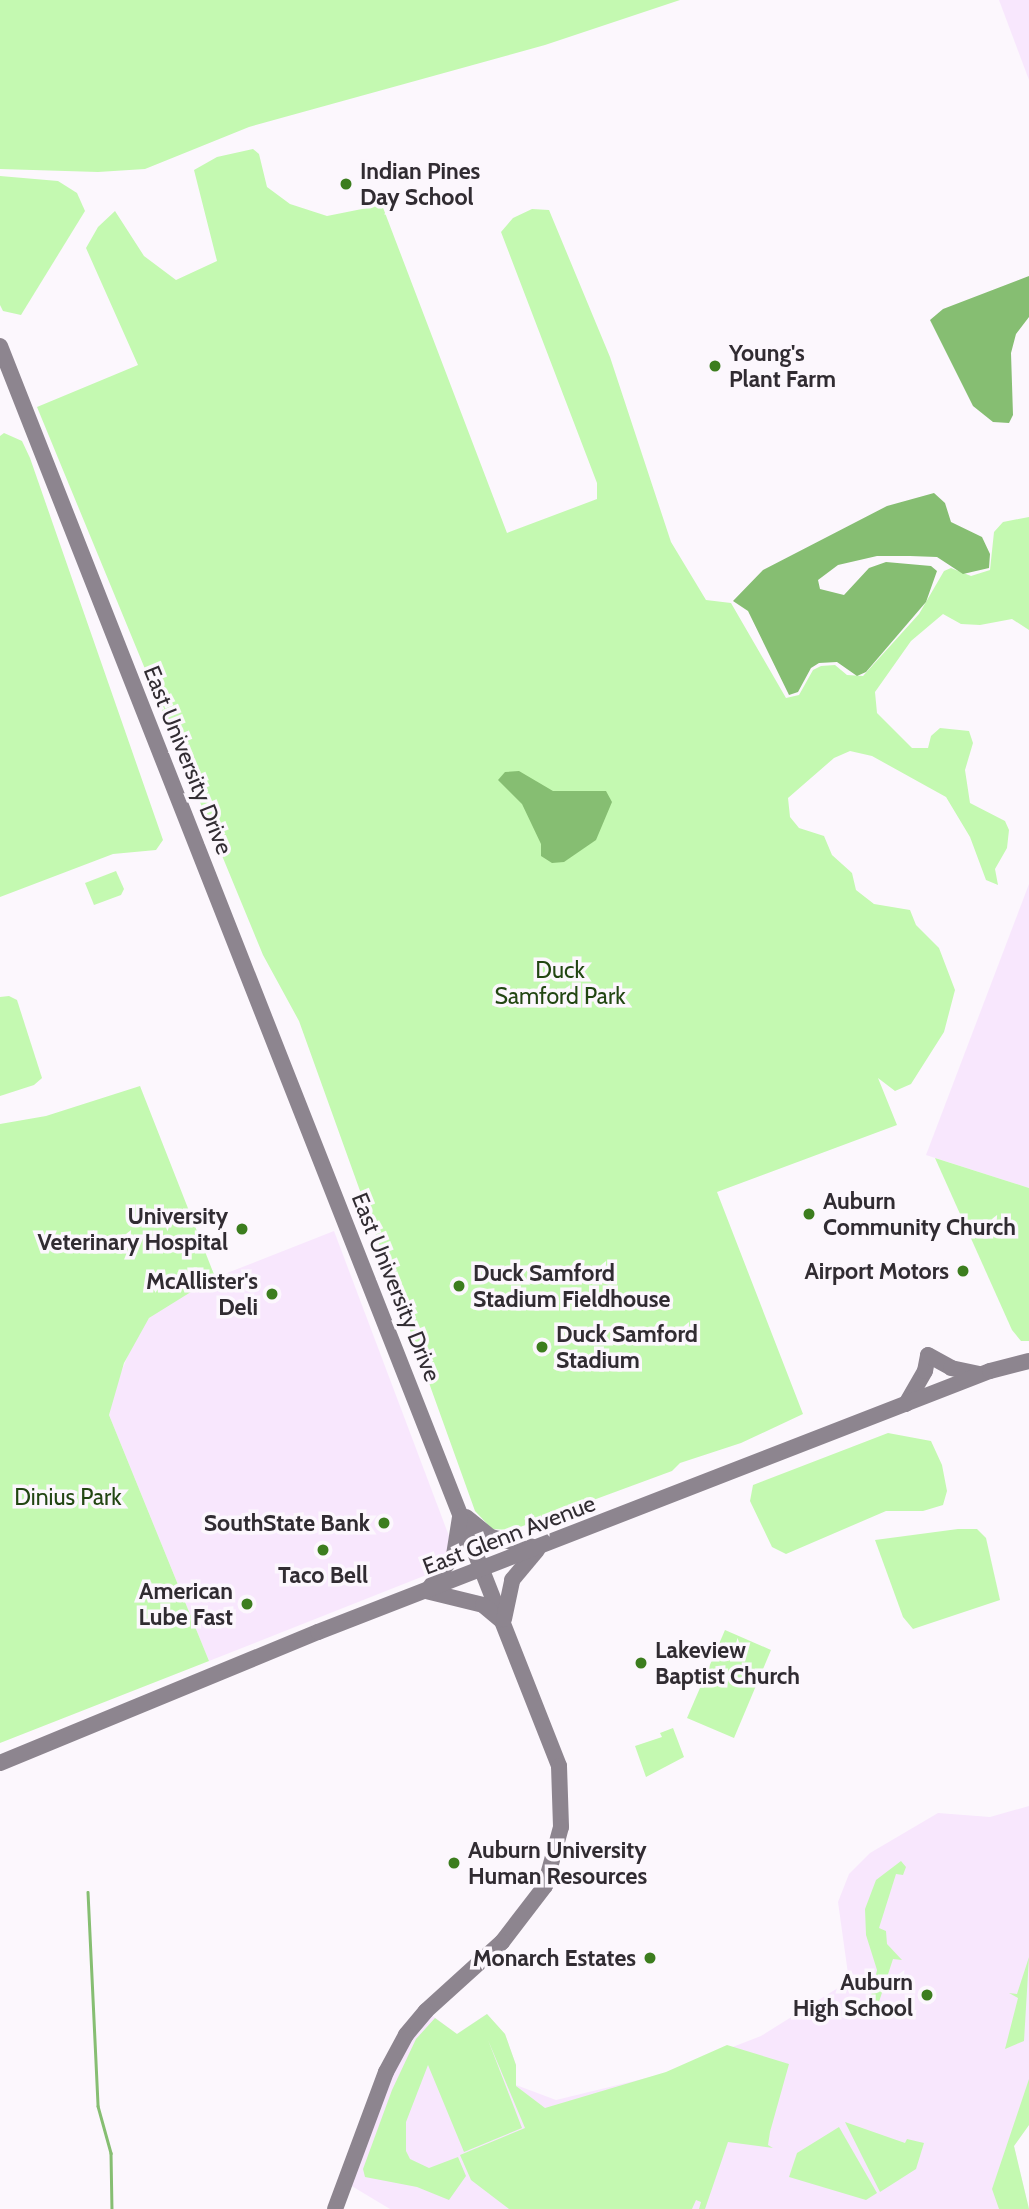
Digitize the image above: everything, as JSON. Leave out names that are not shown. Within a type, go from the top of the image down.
[{"type":"main road","name":"East University Drive","points":[[0,346],[559,1766],[562,1803],[558,1848],[545,1886],[529,1911],[406,2035],[386,2072],[335,2209]]},
{"type":"main road","points":[[906,1404],[925,1371],[928,1355],[951,1368],[983,1374]]},
{"type":"main road","name":"East Glenn Avenue","points":[[2,1760],[983,1374],[1029,1361]]},
{"type":"main road","points":[[460,1510],[480,1532],[538,1548],[512,1580],[503,1622],[483,1605],[426,1591],[454,1555],[460,1510]]},
{"type":"shaded area","points":[[999,0],[1029,0],[1029,80]]},
{"type":"shaded area","points":[[1029,276],[1029,317],[1016,334],[1011,353],[1013,415],[1009,423],[993,422],[973,406],[930,320],[943,309]]},
{"type":"shaded area","points":[[934,493],[945,503],[951,522],[982,537],[990,554],[989,568],[963,574],[937,557],[910,556],[877,556],[838,565],[818,580],[820,589],[844,595],[869,568],[886,562],[931,566],[937,571],[926,602],[866,672],[857,676],[837,662],[819,663],[811,668],[798,692],[789,695],[748,611],[733,601],[763,570],[887,506]]},
{"type":"shaded area","points":[[519,771],[553,791],[606,791],[612,802],[596,840],[564,862],[552,863],[541,856],[541,844],[522,804],[498,780],[505,772]]},
{"type":"shaded area","points":[[1029,884],[1029,1188],[926,1155]]},
{"type":"shaded area","points":[[334,1231],[452,1544],[439,1570],[209,1661],[109,1415],[115,1387],[135,1338],[149,1318],[194,1286]]},
{"type":"shaded area","name":"Auburn High School","points":[[1029,1806],[1029,2125],[1014,2146],[1029,2209],[390,2209],[345,2182],[386,2072],[426,2011],[457,2034],[487,2014],[505,2034],[516,2065],[516,2085],[556,2100],[663,2074],[761,2036],[849,1981],[838,1902],[849,1874],[870,1853],[938,1813],[990,1817]]},
{"type":"green space","points":[[0,0],[680,0],[545,45],[249,127],[145,169],[98,172],[0,169]]},
{"type":"green space","name":"Duck Samford Park","points":[[253,149],[259,154],[267,187],[290,204],[327,216],[382,205],[507,533],[597,499],[597,483],[501,232],[513,218],[532,209],[549,210],[610,357],[671,542],[706,600],[731,603],[786,698],[799,695],[813,670],[821,666],[835,665],[847,675],[863,676],[919,614],[944,571],[951,568],[971,576],[990,570],[994,532],[1003,522],[1029,517],[1029,630],[1012,619],[980,625],[961,624],[943,614],[911,641],[875,692],[877,713],[912,748],[928,748],[931,736],[940,728],[969,731],[973,743],[965,770],[970,803],[1005,821],[1009,830],[1007,848],[995,869],[998,885],[986,880],[970,837],[946,797],[872,756],[850,751],[834,758],[788,798],[790,817],[799,828],[824,836],[832,855],[852,873],[856,890],[874,904],[910,910],[916,925],[939,948],[955,990],[944,1032],[911,1084],[895,1091],[878,1078],[897,1125],[717,1192],[803,1414],[741,1443],[680,1463],[672,1471],[512,1530],[492,1529],[475,1511],[299,1021],[263,955],[37,407],[138,365],[86,248],[98,227],[115,211],[144,256],[176,280],[217,261],[194,170],[217,157]]},
{"type":"green space","points":[[0,176],[58,181],[77,193],[85,211],[21,315],[3,311],[0,305]]},
{"type":"green space","points":[[4,433],[22,441],[30,458],[163,840],[156,850],[113,854],[0,897],[0,436]]},
{"type":"green space","points":[[116,871],[124,889],[121,895],[94,905],[85,883]]},
{"type":"green space","points":[[9,996],[17,1000],[42,1078],[34,1085],[0,1096],[0,997]]},
{"type":"green space","name":"Dinius Park","points":[[140,1086],[215,1277],[149,1318],[124,1363],[109,1415],[209,1661],[0,1743],[0,1124],[46,1116]]},
{"type":"green space","points":[[935,1158],[1029,1188],[1029,1341],[1021,1341],[1012,1330]]},
{"type":"green space","points":[[888,1433],[931,1441],[942,1465],[947,1491],[943,1505],[923,1511],[886,1511],[786,1554],[772,1547],[750,1501],[753,1485]]},
{"type":"green space","points":[[977,1529],[986,1538],[1000,1600],[913,1629],[903,1617],[875,1540]]},
{"type":"green space","points":[[725,1630],[771,1650],[734,1738],[687,1718]]},
{"type":"green space","points":[[673,1728],[684,1757],[646,1777],[635,1746],[662,1737],[660,1733]]},
{"type":"green space","points":[[901,1861],[906,1867],[903,1875],[896,1874],[879,1928],[886,1931],[887,1944],[902,1960],[893,1959],[876,2011],[870,2000],[877,1970],[866,1935],[865,1909],[876,1880]]},
{"type":"green space","points":[[1029,1957],[1024,2041],[1005,2049],[1018,1998],[1009,1993],[1017,1994]]},
{"type":"green space","points":[[487,2014],[505,2034],[516,2065],[516,2086],[545,2108],[666,2072],[727,2045],[789,2064],[770,2132],[768,2145],[773,2148],[728,2142],[705,2209],[699,2209],[701,2202],[696,2200],[692,2209],[509,2209],[471,2180],[460,2155],[525,2128],[488,2040],[522,2128],[464,2152],[428,2065],[406,2122],[406,2151],[410,2159],[429,2168],[458,2157],[466,2176],[449,2200],[417,2187],[365,2177],[363,2169],[392,2090],[416,2039],[435,2018],[457,2034]]},
{"type":"green space","points":[[1029,2079],[1029,2125],[1014,2146],[1029,2209],[999,2209],[992,2189]]},
{"type":"green space","points":[[845,2122],[905,2143],[907,2139],[924,2143],[916,2169],[880,2192]]},
{"type":"green space","points":[[839,2127],[877,2193],[866,2200],[789,2177],[797,2153]]},
{"type":"waterway","points":[[88,1892],[98,2106],[111,2153],[112,2209]]},
{"type":"place","name":"Indian Pines Day School","points":[[346,184]]},
{"type":"place","name":"Young's Plant Farm","points":[[715,366]]},
{"type":"place","name":"Auburn Community Church","points":[[809,1214]]},
{"type":"place","name":"University Veterinary Hospital","points":[[242,1229]]},
{"type":"place","name":"Airport Motors","points":[[963,1271]]},
{"type":"place","name":"Duck Samford Stadium Fieldhouse","points":[[459,1286]]},
{"type":"place","name":"McAllister's Deli","points":[[272,1294]]},
{"type":"place","name":"Duck Samford Stadium","points":[[542,1347]]},
{"type":"place","name":"SouthState Bank","points":[[384,1523]]},
{"type":"place","name":"Taco Bell","points":[[323,1550]]},
{"type":"place","name":"American Lube Fast","points":[[247,1604]]},
{"type":"place","name":"Lakeview Baptist Church","points":[[641,1663]]},
{"type":"place","name":"Auburn University Human Resources","points":[[454,1863]]},
{"type":"place","name":"Monarch Estates","points":[[650,1958]]},
{"type":"place","name":"Auburn High School","points":[[927,1995]]}]
